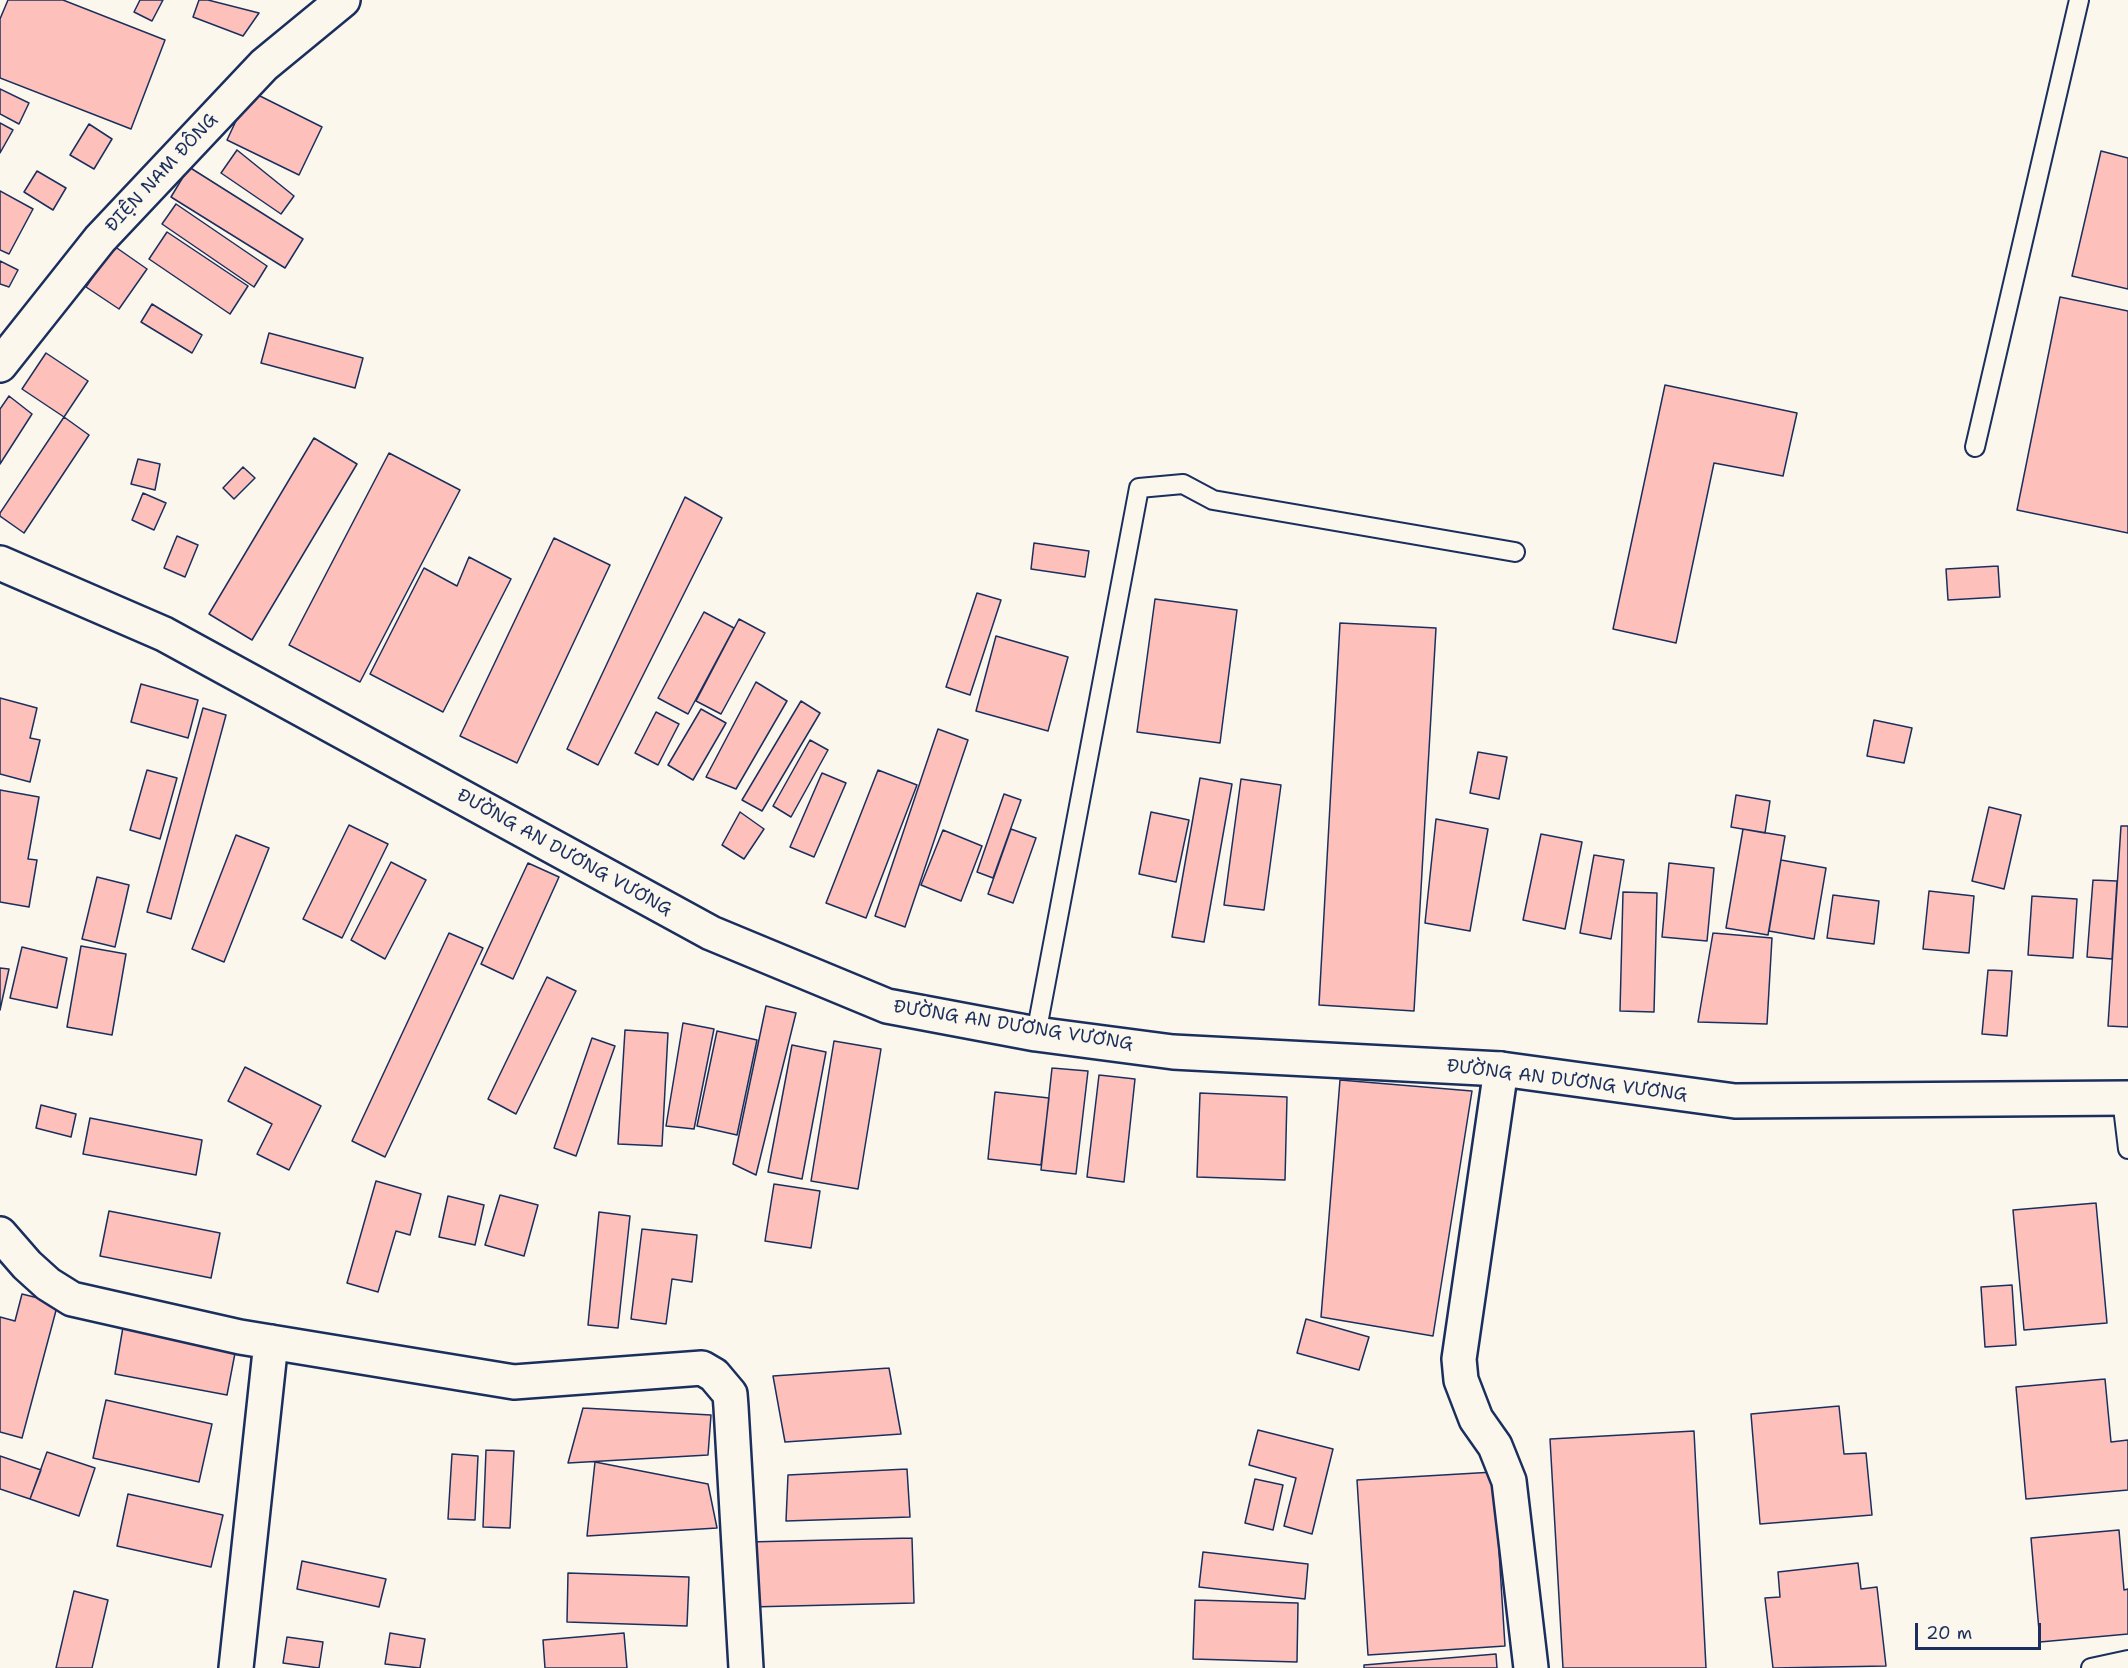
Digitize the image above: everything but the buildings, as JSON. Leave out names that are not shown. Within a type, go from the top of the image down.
[{"type":"street","name":"ĐIỆN NAM ĐÔNG","points":[[0,365],[100,238],[264,65],[343,0]]},
{"type":"street","name":"ĐƯỜNG AN DƯƠNG VƯƠNG","points":[[0,563],[164,634],[711,933],[887,1006],[1036,1034],[1173,1052],[1501,1070],[1735,1101],[2125,1098]]},
{"type":"street","points":[[1501,1070],[1460,1359],[1461,1380],[1476,1419],[1495,1446],[1509,1481],[1531,1668]]},
{"type":"street","points":[[0,1234],[48,1284],[72,1299],[124,1313],[271,1342],[514,1382],[702,1368],[714,1375],[730,1394],[746,1668]]},
{"type":"street","points":[[236,1668],[271,1342]]},
{"type":"lane","points":[[1974,447],[2079,0]]},
{"type":"lane","points":[[1036,1034],[1139,488],[1184,484],[1213,500],[1515,552]]},
{"type":"lane","points":[[2125,1098],[2128,1149]]},
{"type":"lane","points":[[2091,1668],[2128,1660]]}]
